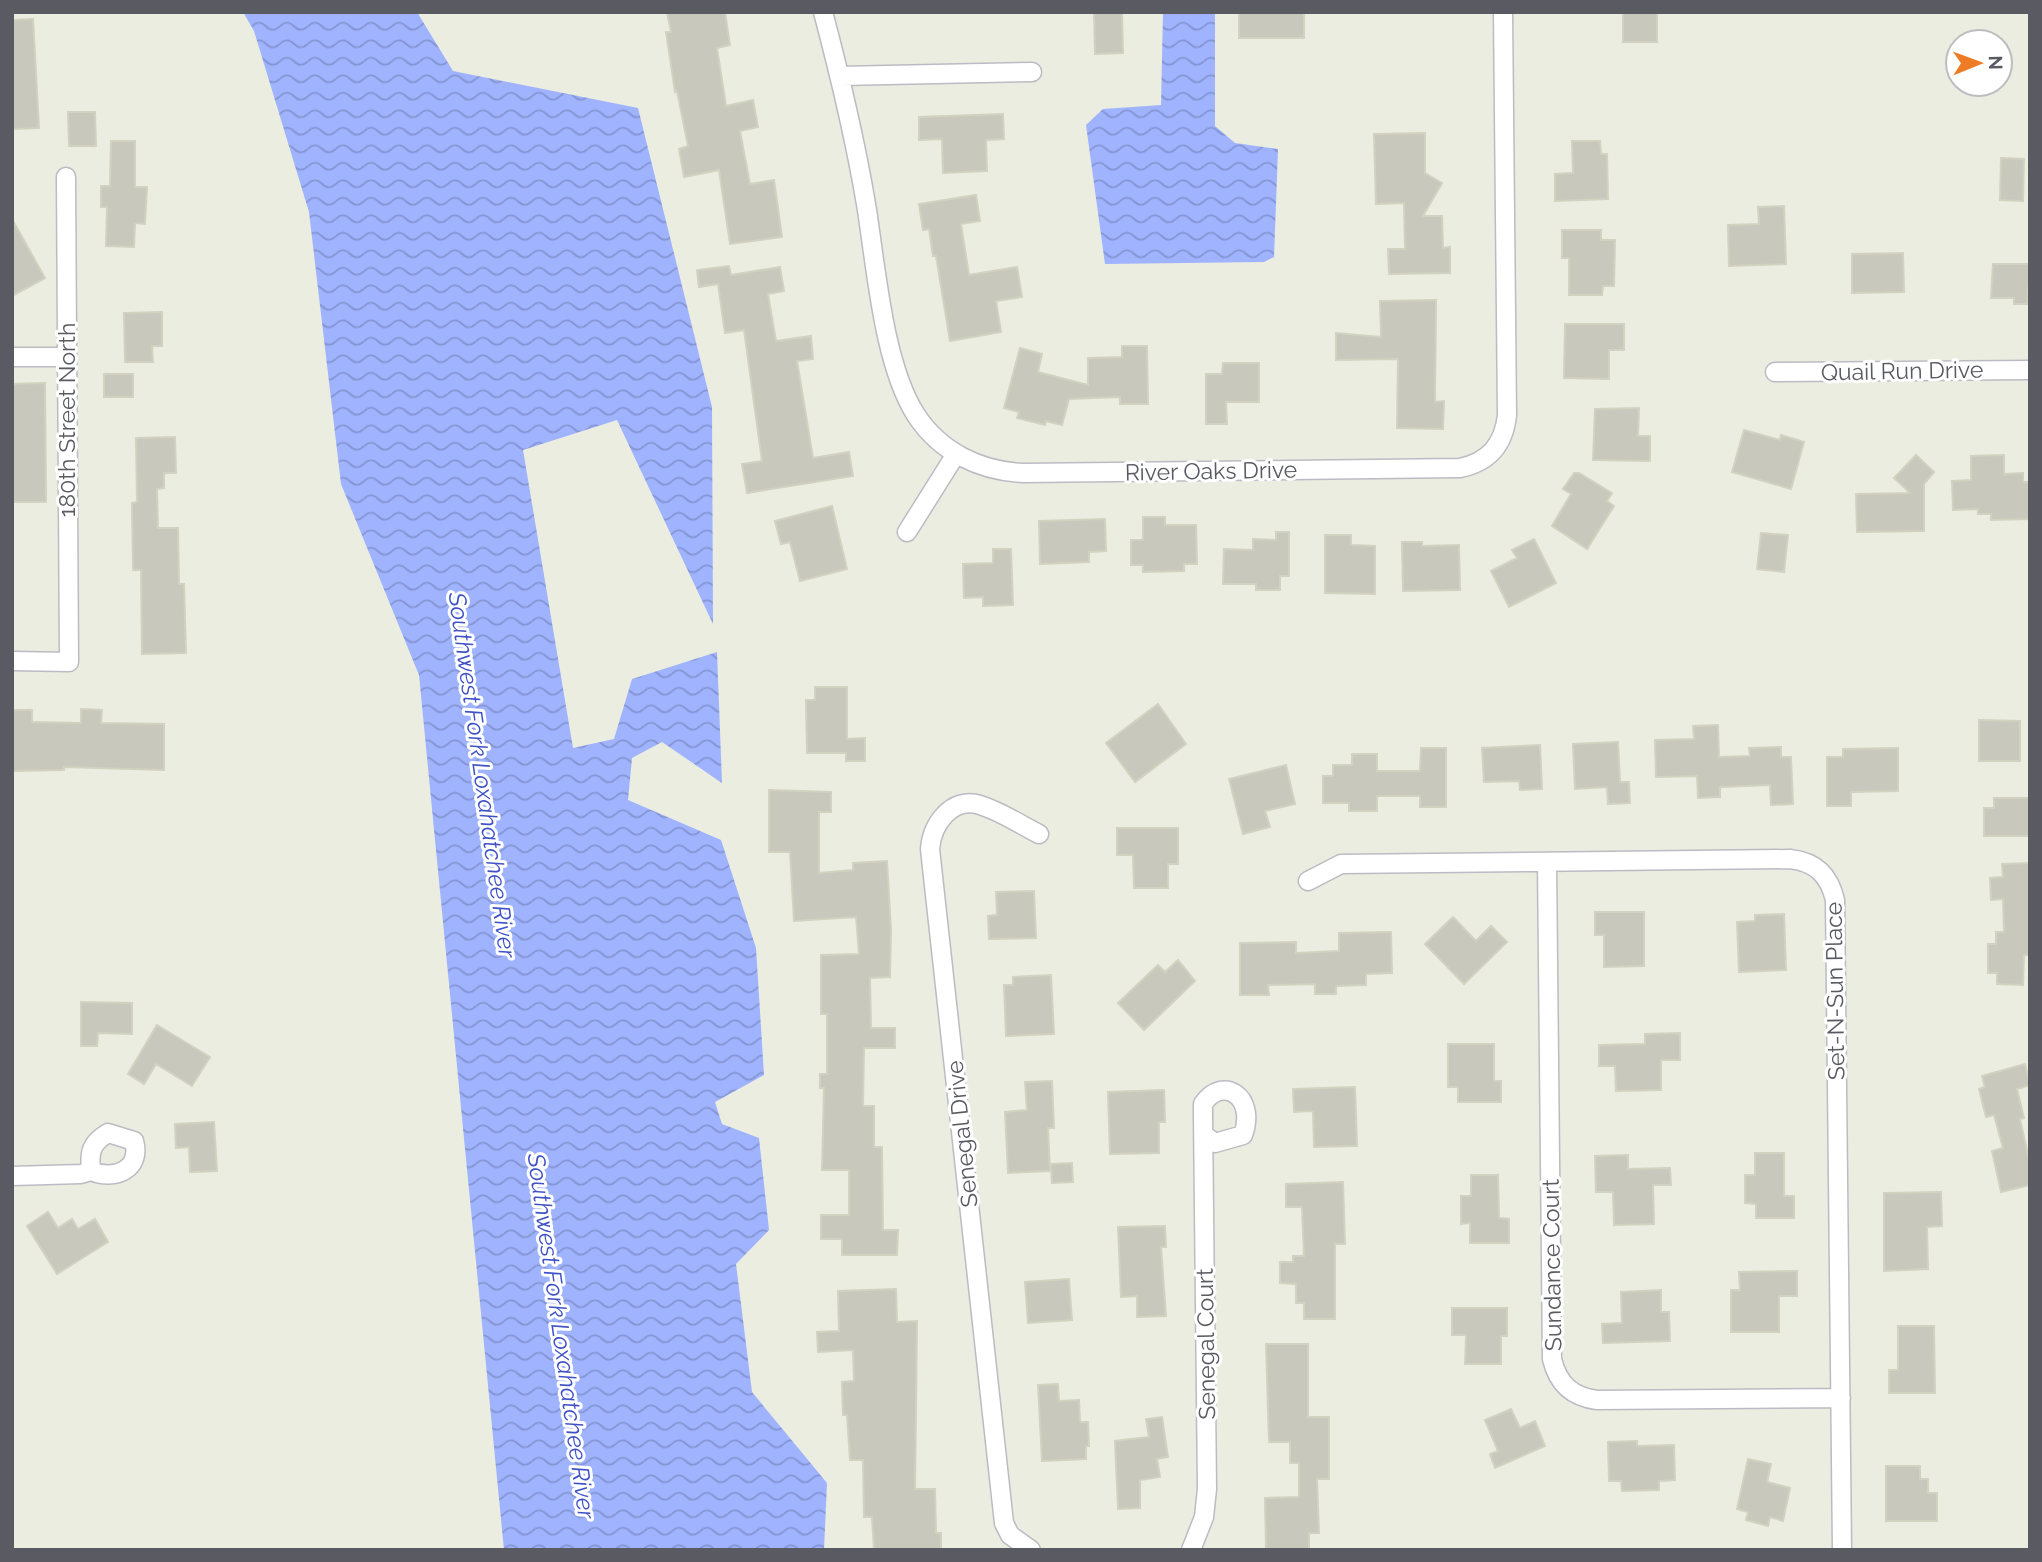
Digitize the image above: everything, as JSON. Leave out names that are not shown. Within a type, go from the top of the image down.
[{"type":"street","name":"River Oaks Drive","points":[[823,12],[840,76],[898,378],[917,418],[937,440],[956,454],[982,466],[1023,473],[1460,468],[1484,459],[1501,440],[1507,415],[1503,12]]},
{"type":"street","points":[[840,76],[1032,72]]},
{"type":"street","name":"180th Street North","points":[[12,661],[69,662],[66,177]]},
{"type":"street","points":[[12,357],[67,357]]},
{"type":"street","name":"Quail Run Drive","points":[[1775,372],[2030,370]]},
{"type":"street","points":[[907,532],[956,454]]},
{"type":"street","name":"Senegal Drive","points":[[1031,1550],[1010,1535],[1004,1523],[930,849],[936,824],[944,814],[966,804],[979,804],[1040,834]]},
{"type":"street","name":"Set-N-Sun Place","points":[[1308,881],[1341,864],[1790,859],[1815,866],[1832,887],[1835,900],[1842,1550]]},
{"type":"street","name":"Sundance Court","points":[[1547,862],[1552,1359],[1555,1373],[1573,1393],[1597,1400],[1841,1398]]},
{"type":"street","name":"Senegal Court","points":[[1191,1550],[1204,1517],[1207,1489],[1204,1135]]},
{"type":"street","points":[[12,1176],[81,1174],[91,1171]]},
{"type":"water","name":"Southwest Fork Loxahatchee River","points":[[243,12],[417,12],[453,71],[638,108],[712,407],[713,624],[617,420],[523,450],[573,748],[614,739],[632,679],[717,652],[722,783],[662,742],[632,758],[628,800],[721,840],[756,948],[764,1075],[715,1102],[722,1124],[759,1138],[769,1230],[736,1264],[752,1392],[827,1483],[824,1550],[504,1550],[419,675],[341,484],[309,212],[254,31]]},
{"type":"water","points":[[1163,12],[1215,12],[1215,126],[1235,143],[1278,149],[1274,257],[1264,262],[1105,264],[1086,125],[1103,109],[1161,105]]},
{"type":"building","points":[[667,12],[725,12],[730,45],[717,48],[726,106],[753,100],[758,127],[740,131],[750,184],[774,180],[782,237],[730,244],[719,170],[684,177],[679,149],[688,146],[677,91],[675,92],[666,32],[671,32]]},
{"type":"building","points":[[1094,12],[1122,12],[1123,53],[1095,54]]},
{"type":"building","points":[[1239,12],[1304,12],[1304,38],[1239,38]]},
{"type":"building","points":[[1623,12],[1657,12],[1657,42],[1623,42]]},
{"type":"building","points":[[33,19],[39,128],[12,129],[12,20]]},
{"type":"building","points":[[68,112],[95,112],[96,146],[69,146]]},
{"type":"building","points":[[1003,114],[1004,139],[986,140],[987,171],[943,173],[942,139],[919,140],[919,117]]},
{"type":"building","points":[[1425,133],[1425,173],[1442,183],[1423,216],[1442,216],[1443,248],[1450,247],[1450,273],[1389,274],[1388,249],[1405,249],[1404,203],[1376,204],[1374,134]]},
{"type":"building","points":[[111,141],[135,141],[135,187],[147,187],[145,224],[135,223],[134,247],[106,246],[107,207],[101,207],[101,186],[110,186]]},
{"type":"building","points":[[1572,141],[1600,141],[1601,154],[1607,154],[1608,199],[1555,201],[1555,174],[1573,173]]},
{"type":"building","points":[[2001,158],[2024,159],[2023,201],[2000,200]]},
{"type":"building","points":[[976,195],[980,221],[961,224],[969,275],[1017,267],[1022,297],[996,301],[1001,332],[950,341],[936,256],[933,256],[929,229],[923,230],[919,204]]},
{"type":"building","points":[[1784,206],[1786,264],[1729,266],[1728,225],[1759,224],[1758,207]]},
{"type":"building","points":[[12,219],[45,278],[12,296]]},
{"type":"building","points":[[1562,230],[1601,230],[1601,240],[1615,240],[1614,286],[1603,286],[1602,295],[1569,295],[1569,258],[1562,258]]},
{"type":"building","points":[[1903,253],[1904,292],[1852,293],[1852,254]]},
{"type":"building","points":[[1993,264],[2030,264],[2027,304],[2014,304],[2014,298],[1991,298]]},
{"type":"building","points":[[729,266],[731,275],[780,267],[784,291],[768,294],[776,341],[811,336],[813,359],[797,361],[813,458],[849,452],[853,476],[747,493],[742,464],[762,461],[744,330],[725,333],[718,284],[699,287],[697,270]]},
{"type":"building","points":[[1436,300],[1435,402],[1444,401],[1443,429],[1397,428],[1398,359],[1336,360],[1336,333],[1381,337],[1380,301]]},
{"type":"building","points":[[162,312],[162,346],[152,346],[153,362],[125,362],[124,313]]},
{"type":"building","points":[[1565,324],[1624,324],[1624,350],[1609,350],[1609,379],[1564,378]]},
{"type":"building","points":[[1122,346],[1147,346],[1148,404],[1120,404],[1120,397],[1069,399],[1062,425],[1046,421],[1045,425],[1017,418],[1019,412],[1004,408],[1020,348],[1042,354],[1038,372],[1088,385],[1088,358],[1122,357]]},
{"type":"building","points":[[1223,363],[1259,363],[1259,402],[1226,402],[1227,424],[1206,424],[1206,374],[1222,374]]},
{"type":"building","points":[[104,374],[133,374],[133,397],[104,397]]},
{"type":"building","points":[[45,383],[46,502],[12,502],[12,384]]},
{"type":"building","points":[[1639,408],[1638,436],[1650,436],[1650,461],[1593,460],[1595,409]]},
{"type":"building","points":[[1744,430],[1780,440],[1781,435],[1804,442],[1791,489],[1732,472]]},
{"type":"building","points":[[175,437],[176,473],[164,473],[164,488],[157,489],[158,528],[178,528],[179,584],[184,584],[186,653],[142,654],[141,570],[133,570],[132,503],[137,502],[136,438]]},
{"type":"building","points":[[1916,455],[1934,472],[1924,484],[1924,531],[1857,532],[1856,494],[1910,493],[1894,478]]},
{"type":"building","points":[[2004,455],[2004,474],[2023,473],[2023,482],[2030,482],[2030,519],[1991,520],[1991,514],[1978,514],[1978,509],[1953,510],[1952,481],[1971,480],[1971,456]]},
{"type":"building","points":[[1574,473],[1579,473],[1612,493],[1607,501],[1614,506],[1587,549],[1552,526],[1571,494],[1563,489]]},
{"type":"building","points":[[832,506],[847,569],[800,581],[790,542],[781,544],[775,521]]},
{"type":"building","points":[[1143,517],[1165,517],[1165,525],[1196,525],[1197,564],[1184,564],[1184,571],[1143,572],[1143,565],[1131,565],[1131,540],[1143,540]]},
{"type":"building","points":[[1105,519],[1106,551],[1089,552],[1089,562],[1040,564],[1039,521]]},
{"type":"building","points":[[1276,532],[1289,532],[1289,576],[1280,576],[1280,590],[1256,590],[1256,584],[1223,584],[1224,549],[1253,550],[1253,539],[1276,540]]},
{"type":"building","points":[[1761,533],[1788,535],[1784,572],[1757,569]]},
{"type":"building","points":[[1325,535],[1351,535],[1351,545],[1375,546],[1375,594],[1325,593]]},
{"type":"building","points":[[1534,539],[1556,583],[1509,607],[1491,571],[1517,558],[1512,550]]},
{"type":"building","points":[[1402,542],[1422,542],[1422,546],[1459,545],[1460,590],[1403,591]]},
{"type":"building","points":[[993,549],[1011,549],[1013,605],[983,606],[983,597],[964,598],[963,564],[993,563]]},
{"type":"building","points":[[815,687],[847,687],[847,739],[865,738],[865,761],[846,761],[846,753],[807,753],[806,700],[815,700]]},
{"type":"building","points":[[1158,704],[1186,744],[1135,782],[1106,743]]},
{"type":"building","points":[[81,709],[102,710],[101,723],[164,724],[164,770],[64,767],[64,770],[12,771],[12,710],[32,710],[32,722],[81,723]]},
{"type":"building","points":[[1979,720],[2020,721],[2020,761],[1979,761]]},
{"type":"building","points":[[1718,725],[1719,757],[1750,756],[1749,748],[1781,747],[1781,757],[1791,757],[1793,804],[1771,805],[1770,785],[1720,787],[1720,797],[1698,798],[1697,776],[1656,777],[1655,740],[1694,739],[1693,726]]},
{"type":"building","points":[[1618,742],[1620,782],[1629,782],[1630,803],[1608,804],[1607,787],[1575,789],[1573,744]]},
{"type":"building","points":[[1540,745],[1542,789],[1520,790],[1519,781],[1484,782],[1482,748]]},
{"type":"building","points":[[1421,748],[1446,748],[1446,807],[1420,807],[1420,796],[1377,796],[1377,811],[1349,811],[1349,803],[1323,803],[1323,776],[1333,776],[1333,765],[1352,765],[1352,754],[1377,754],[1377,771],[1420,771]]},
{"type":"building","points":[[1898,748],[1898,791],[1851,792],[1851,806],[1827,806],[1827,757],[1843,757],[1843,749]]},
{"type":"building","points":[[1286,765],[1295,804],[1265,811],[1270,827],[1243,834],[1229,779]]},
{"type":"building","points":[[769,790],[831,792],[831,812],[819,812],[819,873],[853,870],[853,863],[887,861],[891,930],[890,977],[870,978],[871,1028],[895,1028],[895,1048],[864,1048],[863,1106],[874,1106],[874,1147],[882,1147],[883,1230],[898,1230],[897,1255],[842,1255],[842,1239],[821,1239],[821,1215],[849,1215],[849,1170],[822,1170],[824,1088],[820,1088],[820,1074],[827,1074],[827,1014],[821,1014],[821,955],[859,954],[856,917],[794,921],[790,852],[769,852]]},
{"type":"building","points":[[1994,798],[2030,798],[2030,836],[1984,836],[1984,808],[1994,808]]},
{"type":"building","points":[[1117,828],[1178,828],[1178,864],[1168,864],[1168,888],[1134,888],[1133,855],[1117,855]]},
{"type":"building","points":[[2030,863],[2030,955],[2024,955],[2023,985],[1997,984],[1997,973],[1988,973],[1988,944],[1996,944],[1996,932],[2004,932],[2003,899],[1991,900],[1990,878],[2003,877],[2002,864]]},
{"type":"building","points":[[1034,891],[1036,938],[989,939],[988,916],[997,915],[996,892]]},
{"type":"building","points":[[1595,912],[1644,912],[1644,966],[1604,967],[1604,935],[1595,935]]},
{"type":"building","points":[[1784,914],[1786,970],[1739,972],[1737,922],[1755,921],[1755,915]]},
{"type":"building","points":[[1453,917],[1476,941],[1491,926],[1507,942],[1464,984],[1425,944]]},
{"type":"building","points":[[1391,932],[1392,973],[1366,974],[1366,985],[1336,986],[1336,994],[1315,994],[1315,984],[1268,985],[1269,995],[1240,995],[1240,943],[1296,942],[1296,953],[1339,951],[1339,933]]},
{"type":"building","points":[[1178,960],[1195,981],[1144,1030],[1118,1003],[1158,965],[1165,972]]},
{"type":"building","points":[[1051,975],[1054,1034],[1006,1036],[1004,985],[1013,985],[1013,977]]},
{"type":"building","points":[[81,1002],[132,1003],[132,1034],[98,1033],[97,1046],[81,1046]]},
{"type":"building","points":[[157,1025],[210,1057],[192,1086],[156,1064],[144,1084],[128,1074]]},
{"type":"building","points":[[1680,1033],[1680,1060],[1661,1060],[1661,1090],[1616,1091],[1615,1066],[1599,1066],[1599,1045],[1645,1044],[1645,1034]]},
{"type":"building","points":[[1448,1044],[1494,1044],[1494,1081],[1501,1081],[1501,1102],[1458,1102],[1458,1087],[1448,1087]]},
{"type":"building","points":[[2025,1064],[2030,1085],[2017,1089],[2024,1118],[2020,1119],[2030,1164],[2030,1185],[2001,1192],[1992,1151],[2003,1148],[1994,1115],[1986,1117],[1979,1089],[1985,1087],[1982,1076]]},
{"type":"building","points":[[1052,1081],[1054,1128],[1048,1128],[1050,1171],[1008,1173],[1005,1112],[1027,1110],[1025,1082]]},
{"type":"building","points":[[1355,1087],[1357,1146],[1314,1147],[1313,1111],[1294,1112],[1293,1089]]},
{"type":"building","points":[[1164,1090],[1165,1122],[1159,1122],[1159,1153],[1110,1154],[1108,1092]]},
{"type":"building","points":[[214,1122],[217,1171],[190,1172],[189,1147],[176,1148],[175,1124]]},
{"type":"building","points":[[1755,1153],[1784,1153],[1784,1196],[1794,1196],[1794,1218],[1756,1218],[1756,1204],[1745,1203],[1745,1175],[1755,1175]]},
{"type":"building","points":[[1628,1155],[1628,1169],[1670,1168],[1671,1185],[1653,1185],[1654,1224],[1614,1225],[1613,1192],[1596,1192],[1595,1156]]},
{"type":"building","points":[[1072,1163],[1073,1182],[1052,1183],[1051,1164]]},
{"type":"building","points":[[1471,1175],[1498,1175],[1499,1218],[1509,1219],[1509,1243],[1470,1243],[1470,1223],[1461,1224],[1461,1196],[1471,1196]]},
{"type":"building","points":[[1343,1182],[1345,1244],[1335,1244],[1335,1319],[1304,1319],[1304,1303],[1296,1303],[1296,1284],[1280,1283],[1280,1262],[1293,1262],[1293,1256],[1304,1256],[1302,1207],[1286,1207],[1286,1184]]},
{"type":"building","points":[[1941,1192],[1942,1226],[1927,1227],[1928,1269],[1884,1271],[1884,1193]]},
{"type":"building","points":[[48,1212],[58,1228],[72,1219],[78,1229],[95,1219],[108,1242],[57,1274],[27,1226]]},
{"type":"building","points":[[1165,1226],[1166,1247],[1161,1247],[1166,1316],[1137,1317],[1137,1296],[1121,1297],[1118,1227]]},
{"type":"building","points":[[1797,1271],[1797,1296],[1779,1296],[1779,1332],[1731,1332],[1731,1290],[1740,1290],[1739,1272]]},
{"type":"building","points":[[1069,1279],[1072,1320],[1028,1323],[1025,1282]]},
{"type":"building","points":[[896,1289],[897,1322],[917,1321],[915,1489],[935,1489],[936,1533],[941,1533],[941,1550],[874,1550],[872,1517],[864,1517],[863,1460],[850,1460],[847,1415],[843,1415],[842,1382],[854,1381],[853,1350],[818,1352],[817,1332],[839,1331],[838,1291]]},
{"type":"building","points":[[1661,1290],[1661,1312],[1669,1312],[1670,1341],[1603,1343],[1602,1324],[1622,1323],[1621,1292]]},
{"type":"building","points":[[1452,1308],[1507,1308],[1507,1336],[1501,1336],[1501,1364],[1465,1364],[1466,1335],[1452,1335]]},
{"type":"building","points":[[1898,1326],[1934,1326],[1935,1393],[1889,1393],[1889,1370],[1898,1370]]},
{"type":"building","points":[[1266,1344],[1308,1344],[1308,1417],[1329,1417],[1329,1479],[1317,1479],[1319,1533],[1309,1533],[1309,1549],[1266,1550],[1265,1498],[1299,1497],[1299,1463],[1290,1463],[1290,1442],[1269,1442]]},
{"type":"building","points":[[1058,1384],[1059,1401],[1079,1400],[1080,1422],[1088,1422],[1089,1446],[1086,1446],[1086,1459],[1042,1461],[1038,1385]]},
{"type":"building","points":[[1511,1409],[1520,1428],[1535,1421],[1545,1446],[1495,1468],[1490,1454],[1498,1451],[1485,1420]]},
{"type":"building","points":[[1162,1417],[1168,1457],[1157,1459],[1160,1477],[1140,1480],[1140,1508],[1118,1509],[1115,1441],[1149,1437],[1146,1419]]},
{"type":"building","points":[[1637,1441],[1637,1446],[1674,1445],[1675,1480],[1659,1481],[1659,1490],[1622,1491],[1621,1481],[1609,1481],[1608,1442]]},
{"type":"building","points":[[1748,1459],[1771,1464],[1767,1482],[1790,1488],[1783,1521],[1770,1517],[1768,1526],[1746,1520],[1748,1512],[1737,1509]]},
{"type":"building","points":[[1886,1466],[1920,1466],[1920,1479],[1928,1479],[1928,1493],[1937,1493],[1937,1521],[1886,1521]]}]
